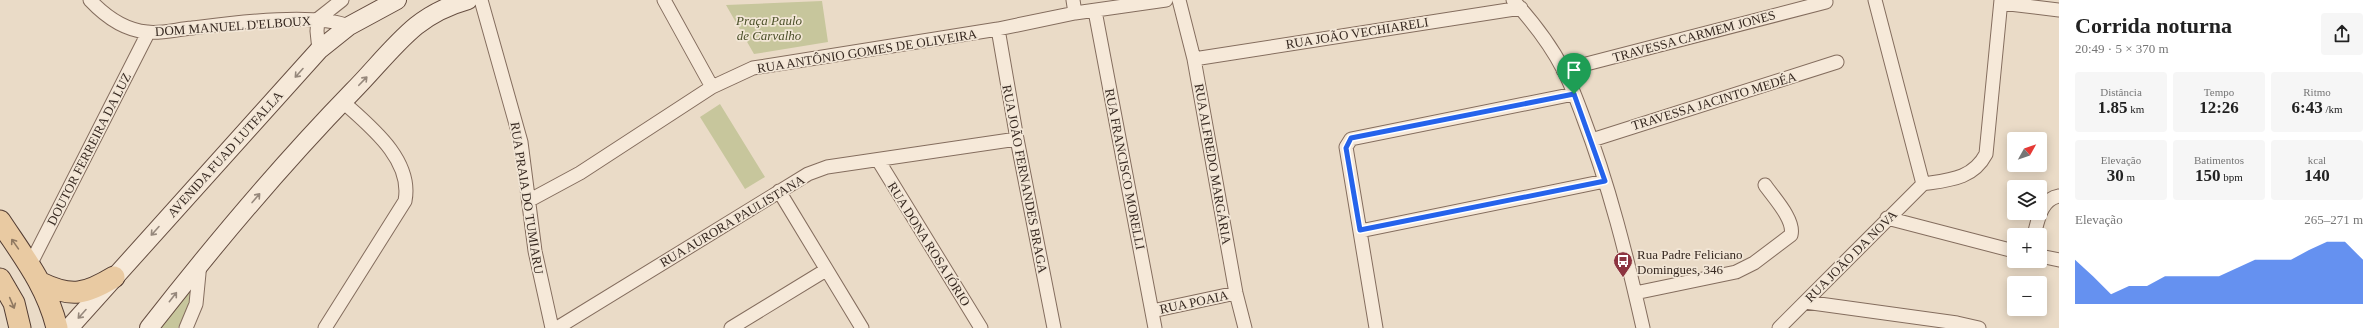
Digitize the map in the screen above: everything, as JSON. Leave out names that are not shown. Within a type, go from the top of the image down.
[{"type":"main road","name":"AVENIDA FUAD LUTFALLA","points":[[69,328],[319,50],[349,26],[397,0]]},
{"type":"main road","points":[[149,328],[200,263],[343,102],[417,26],[437,13],[468,0]]},
{"type":"main road","points":[[0,221],[42,283],[49,298],[57,328]]},
{"type":"main road","points":[[42,283],[73,294],[91,289],[114,277]]},
{"type":"main road","points":[[0,279],[14,303],[20,328]]},
{"type":"street","points":[[90,0],[115,21],[148,33]]},
{"type":"street","points":[[318,19],[342,0]]},
{"type":"street","name":"RUA PRAIA DO TUMIARU","points":[[481,0],[521,142],[530,200],[535,251],[552,328]]},
{"type":"street","points":[[664,0],[712,87]]},
{"type":"street","points":[[1073,0],[1075,13]]},
{"type":"street","name":"RUA ANTÔNIO GOMES DE OLIVEIRA","points":[[530,200],[580,173],[712,87],[753,68],[998,29],[1075,13],[1166,0]]},
{"type":"street","name":"RUA ALFREDO MARGÁRIA","points":[[1179,0],[1194,59],[1236,293],[1245,328]]},
{"type":"street","points":[[1875,0],[1923,184],[1961,177],[1974,170],[1986,154],[2001,2],[2059,10]]},
{"type":"street","name":"TRAVESSA CARMEM JONES","points":[[1563,70],[1826,2]]},
{"type":"street","points":[[1517,4],[1548,44],[1563,70],[1592,140],[1605,181],[1643,328]]},
{"type":"street","name":"RUA JOÃO VECHIARELI","points":[[1194,59],[1517,4]]},
{"type":"street","name":"RUA FRANCISCO MORELLI","points":[[1094,11],[1155,328]]},
{"type":"street","name":"DOM MANUEL D'ELBOUX","points":[[148,33],[238,23],[318,19],[334,21],[349,26]]},
{"type":"street","name":"DOM MANUEL D'ELBOUX","points":[[318,19],[317,31],[319,50]]},
{"type":"street","name":"RUA JOÃO FERNANDES BRAGA","points":[[998,29],[1017,139],[1054,328]]},
{"type":"street","name":"DOUTOR FERREIRA DA LUZ","points":[[30,265],[148,33]]},
{"type":"street","name":"TRAVESSA JACINTO MEDÉA","points":[[1592,140],[1836,62]]},
{"type":"street","points":[[1376,328],[1346,148],[1351,138],[1574,94]]},
{"type":"street","points":[[325,328],[405,201],[408,187],[404,172],[393,154],[343,102]]},
{"type":"street","name":"RUA AURORA PAULISTANA","points":[[557,328],[808,174],[827,167],[1017,139]]},
{"type":"street","name":"RUA DONA ROSA IÓRIO","points":[[878,160],[981,328]]},
{"type":"street","points":[[1360,230],[1605,181]]},
{"type":"street","name":"RUA JOÃO DA NOVA","points":[[1779,328],[1887,218],[1923,184]]},
{"type":"street","points":[[1635,293],[1736,272],[1754,263],[1791,235],[1792,229],[1790,222],[1765,185]]},
{"type":"street","points":[[779,191],[862,328]]},
{"type":"street","points":[[2037,228],[2045,205],[2052,198],[2059,196]]},
{"type":"street","points":[[1887,218],[2007,249]]},
{"type":"street","points":[[2047,257],[2059,260]]},
{"type":"street","points":[[186,328],[196,304],[200,263]]},
{"type":"street","points":[[731,328],[826,270]]},
{"type":"street","name":"RUA POAIA","points":[[1152,311],[1236,293]]},
{"type":"street","points":[[1805,302],[1942,320],[1979,328]]},
{"type":"green space","name":"Praça Paulo de Carvalho","points":[[822,1],[828,42],[754,54],[726,5]]},
{"type":"green space","points":[[720,104],[765,177],[745,189],[700,117]]},
{"type":"green space","points":[[194,287],[190,306],[178,328],[159,328]]},
{"type":"place","name":"Rua Padre Feliciano Domingues, 346","points":[[1623,278]]},
{"type":"route","points":[[1574,94],[1592,140],[1605,181],[1360,230],[1346,148],[1347,142],[1351,138],[1574,94]]}]
